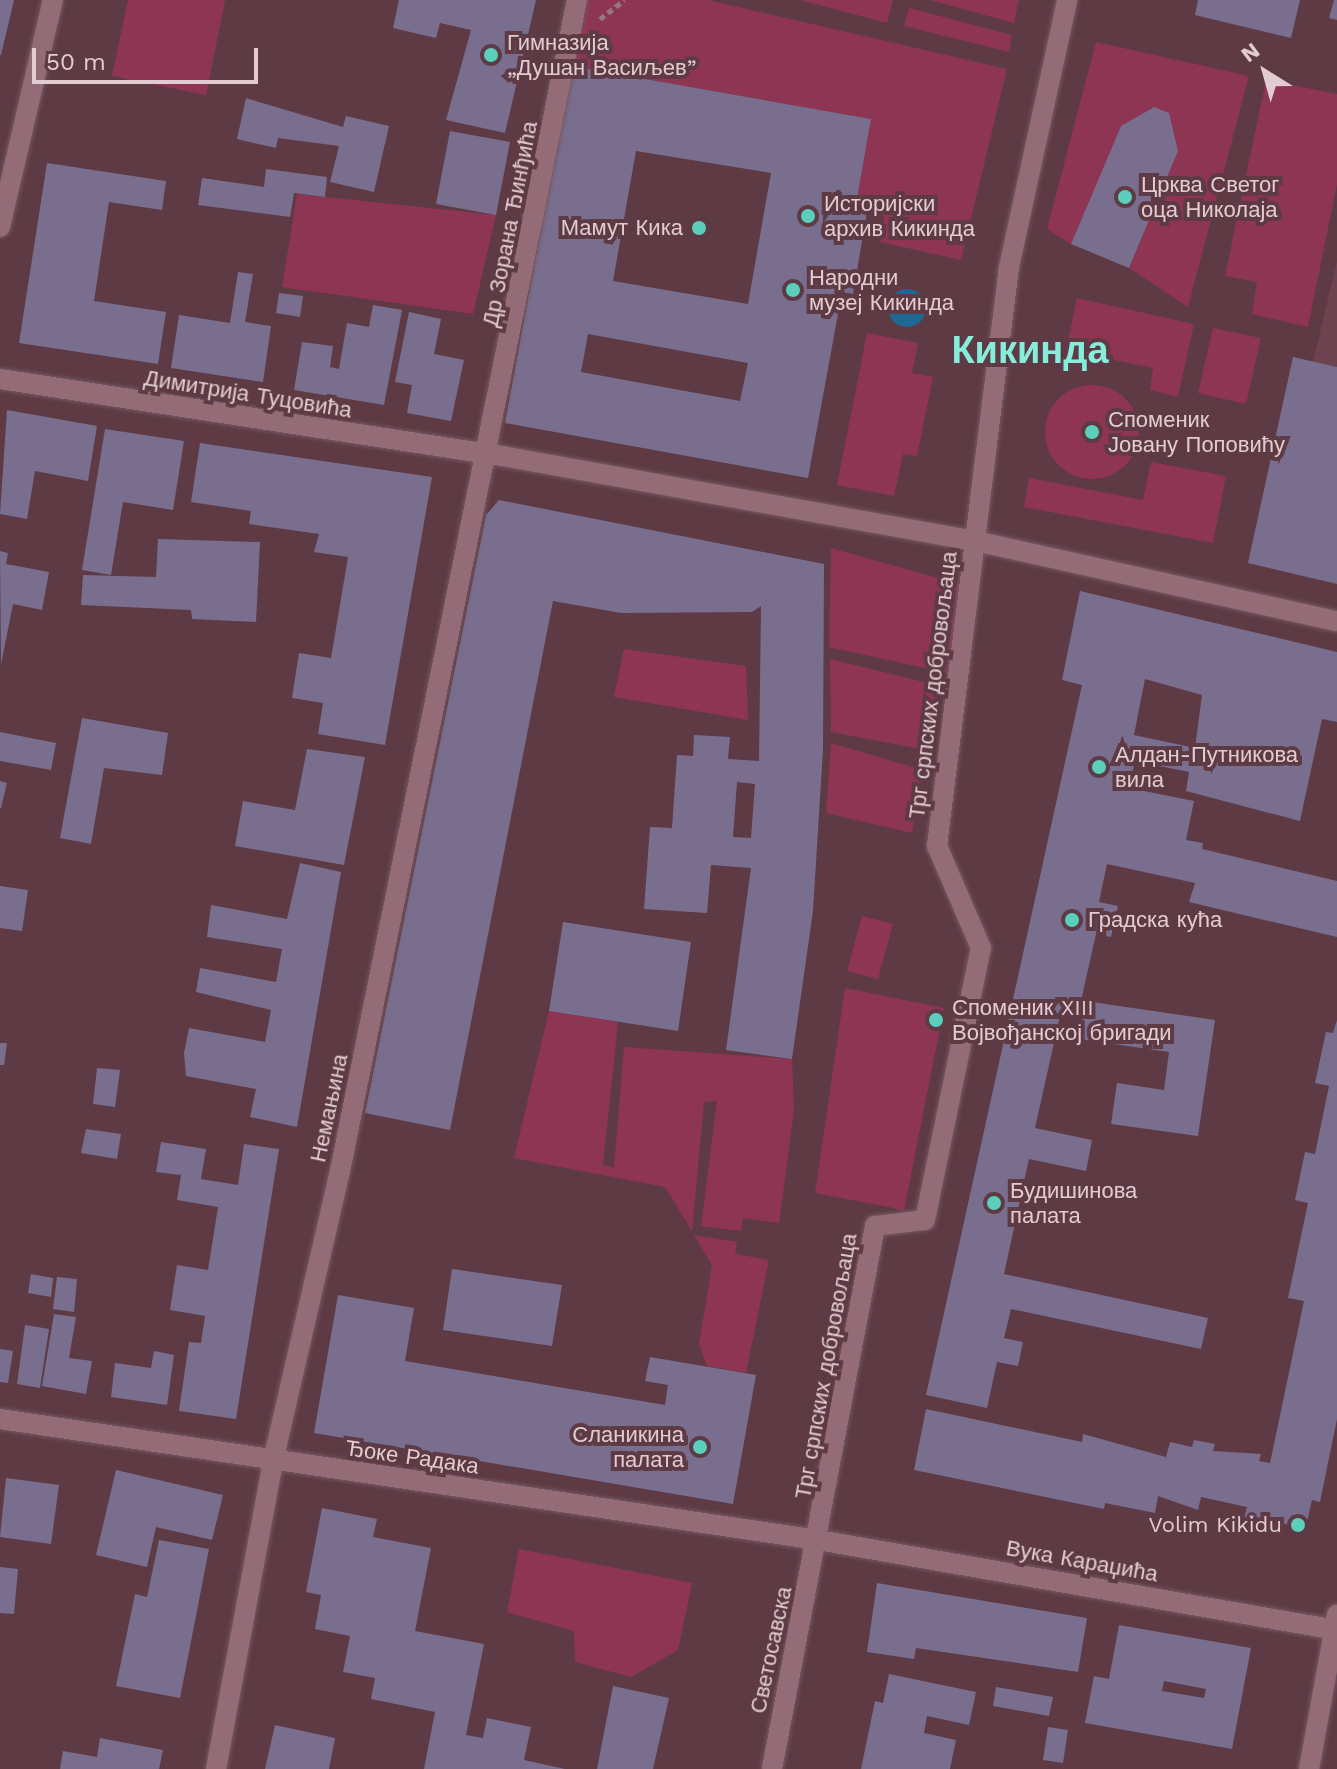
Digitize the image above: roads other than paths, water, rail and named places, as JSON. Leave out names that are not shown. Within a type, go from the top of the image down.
[{"type":"street","points":[[0,227],[53,0]]},
{"type":"street","name":"Др Зорана Ђинђића","points":[[489,456],[577,0]]},
{"type":"street","name":"Трг српских добровољаца","points":[[818,1540],[875,1226],[925,1220],[981,948],[937,846],[1009,267],[1067,0]]},
{"type":"street","name":"Димитрија Туцовића","points":[[0,379],[489,456]]},
{"type":"street","name":"Трг српских добровољаца","points":[[489,456],[975,541],[1337,621]]},
{"type":"street","name":"Немањина","points":[[216,1769],[273,1461],[489,456]]},
{"type":"street","name":"Ђоке Радака","points":[[0,1419],[818,1540]]},
{"type":"street","name":"Вука Караџића","points":[[818,1540],[1336,1625]]},
{"type":"street","name":"Светосавска","points":[[772,1769],[818,1540]]},
{"type":"street","points":[[1309,1769],[1336,1625]]},
{"type":"water","points":[[907,289],[920,295],[926,308],[920,321],[907,327],[894,321],[888,308],[894,295]]},
{"type":"place","name":"Гимназија „Душан Васиљев”","points":[[491,55]]},
{"type":"place","name":"Црква Светог оца Николаја","points":[[1125,197]]},
{"type":"place","name":"Историјски архив Кикинда","points":[[808,216]]},
{"type":"place","name":"Мамут Кика","points":[[699,228]]},
{"type":"place","name":"Народни музеј Кикинда","points":[[793,290]]},
{"type":"place","name":"Споменик Јовану Поповићу","points":[[1092,432]]},
{"type":"place","name":"Алдан-Путникова вила","points":[[1099,767]]},
{"type":"place","name":"Градска кућа","points":[[1072,920]]},
{"type":"place","name":"Споменик XIII Војвођанској бригади","points":[[936,1020]]},
{"type":"place","name":"Будишинова палата","points":[[994,1203]]},
{"type":"place","name":"Сланикина палата","points":[[700,1447]]},
{"type":"place","name":"Volim Kikidu","points":[[1298,1525]]},
{"type":"district","name":"Кикинда","points":[[1030,351]]}]
